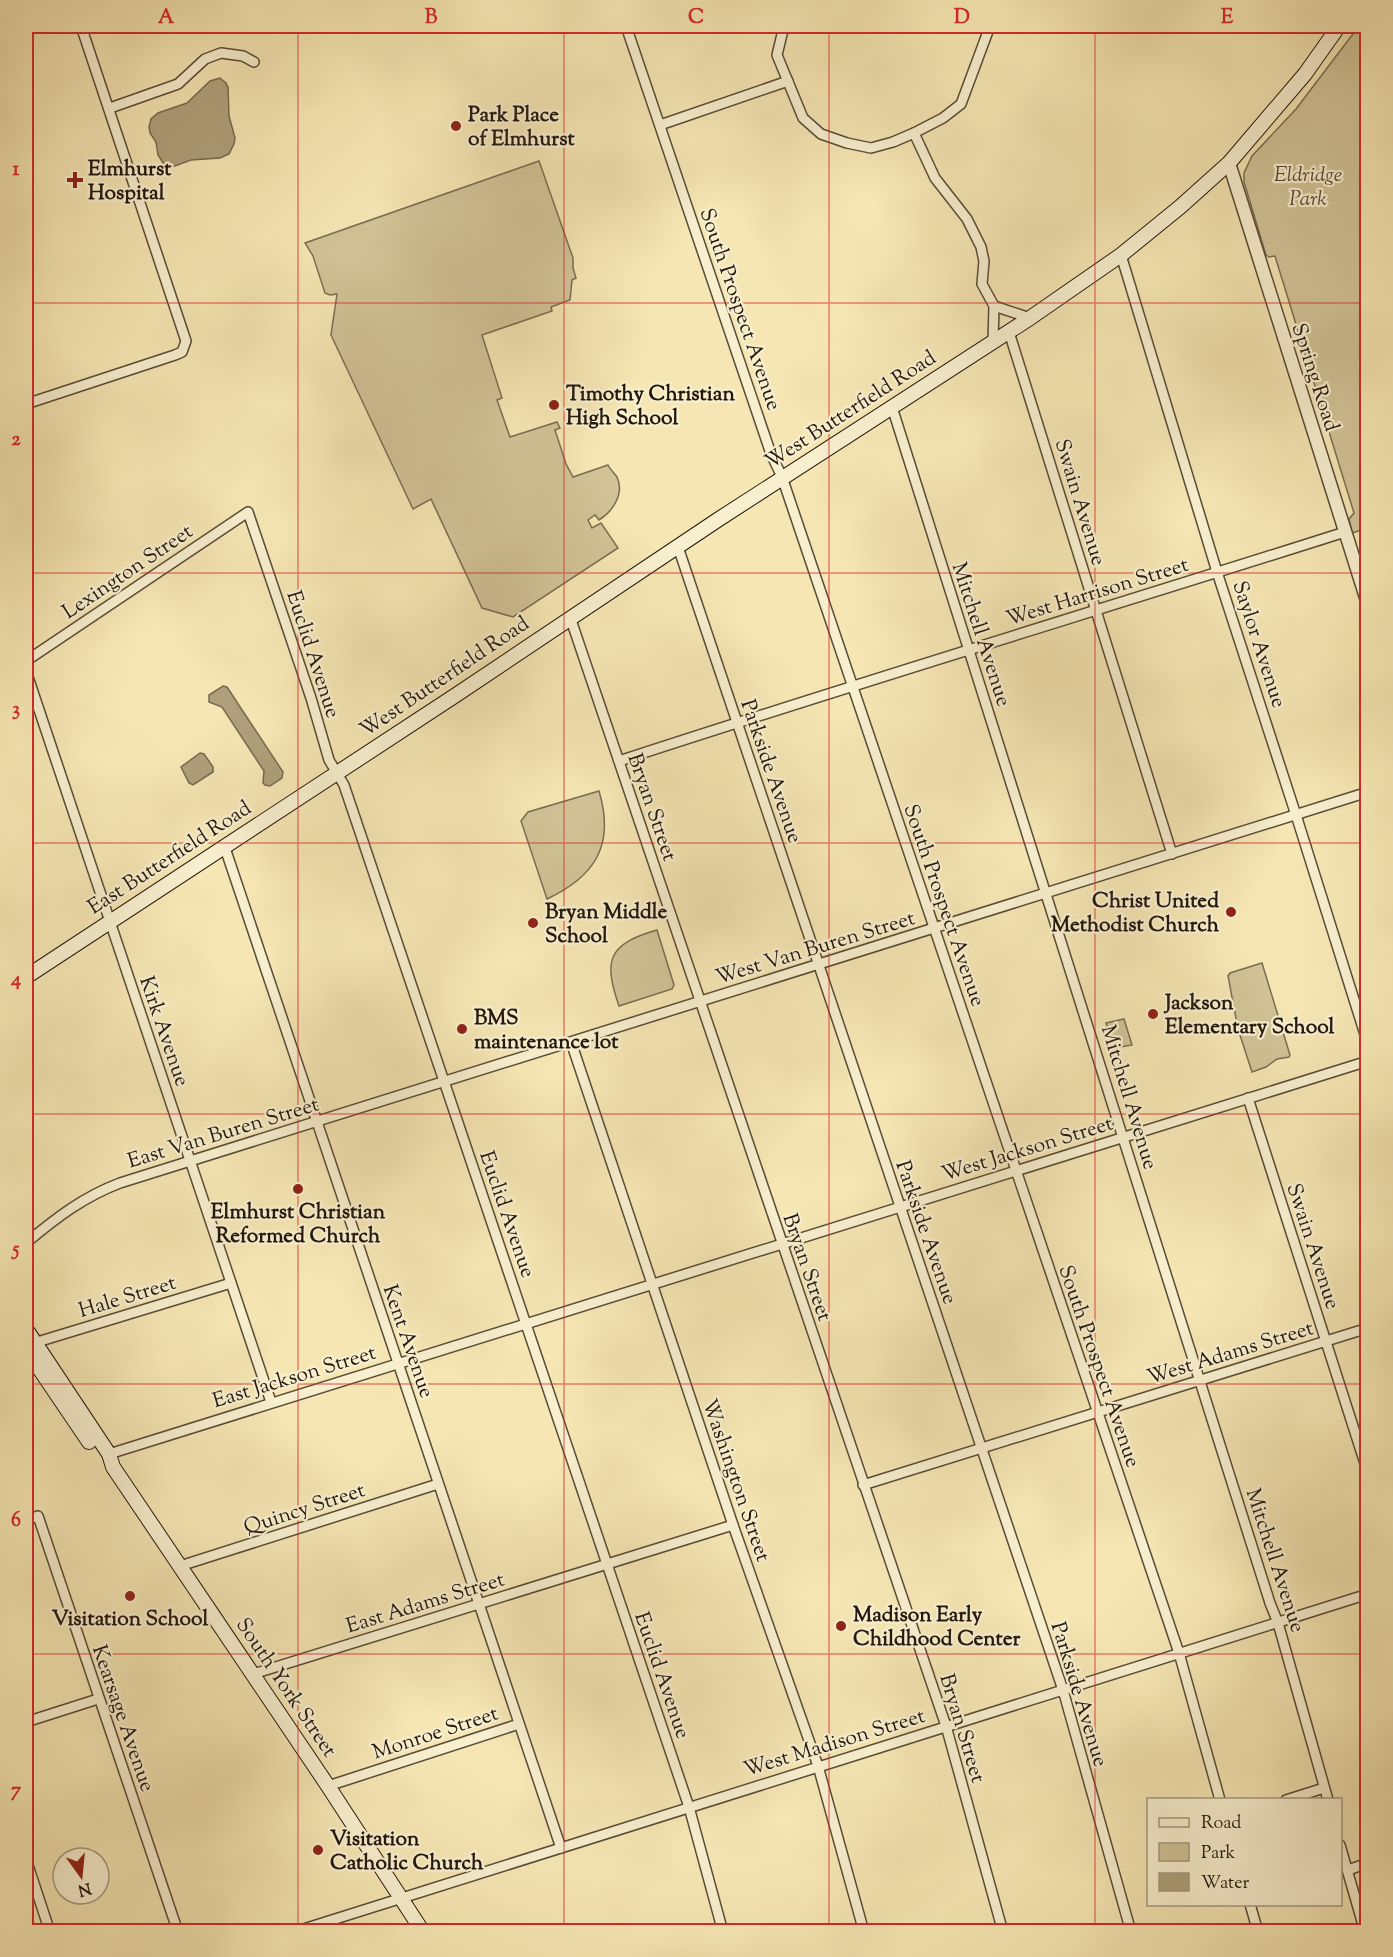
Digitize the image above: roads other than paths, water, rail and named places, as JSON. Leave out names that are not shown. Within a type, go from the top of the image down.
[{"type":"main road","name":"West Butterfield Road","points":[[336,773],[782,477],[1009,332],[1121,255],[1178,209],[1229,163],[1305,74],[1340,26]]},
{"type":"main road","name":"East Butterfield Road","points":[[26,977],[336,773]]},
{"type":"main road","name":"South York Street","points":[[26,1329],[30,1346],[101,1459],[111,1461],[423,1932]]},
{"type":"street","points":[[26,404],[175,355],[182,352],[186,341],[81,26]]},
{"type":"street","name":"South Prospect Avenue","points":[[626,26],[771,454],[782,477],[1179,1653],[1219,1798]]},
{"type":"street","points":[[784,26],[777,55],[803,118],[821,134],[871,148],[914,133],[943,118],[961,104],[990,26]]},
{"type":"street","points":[[110,108],[178,84],[205,59],[221,52],[235,54],[254,62]]},
{"type":"street","points":[[660,125],[788,81]]},
{"type":"street","points":[[914,133],[935,178],[976,233],[984,261],[982,284],[994,306],[993,342]]},
{"type":"street","name":"Spring Road","points":[[1229,163],[1368,604]]},
{"type":"street","name":"Saylor Avenue","points":[[1121,255],[1217,572],[1368,1044]]},
{"type":"street","points":[[994,306],[1030,318]]},
{"type":"street","name":"Swain Avenue","points":[[1009,332],[1172,854]]},
{"type":"street","name":"Mitchell Avenue","points":[[892,407],[1278,1623],[1327,1798]]},
{"type":"street","name":"Lexington Street","points":[[26,661],[248,512]]},
{"type":"street","name":"Euclid Avenue","points":[[248,512],[311,698],[329,760],[344,784],[689,1807],[723,1932]]},
{"type":"street","name":"West Harrison Street","points":[[619,761],[736,722],[1345,532]]},
{"type":"street","name":"Parkside Avenue","points":[[678,547],[1063,1690],[1131,1932]]},
{"type":"street","name":"Bryan Street","points":[[570,617],[946,1726],[1004,1932]]},
{"type":"street","name":"Kirk Avenue","points":[[26,671],[271,1402]]},
{"type":"street","name":"West Van Buren Street","points":[[444,1082],[1368,792]]},
{"type":"street","name":"Kent Avenue","points":[[224,845],[561,1848]]},
{"type":"street","name":"Washington Street","points":[[571,1042],[733,1525],[818,1766],[864,1932]]},
{"type":"street","name":"West Jackson Street","points":[[526,1324],[1368,1061]]},
{"type":"street","name":"East Van Buren Street","points":[[26,1243],[62,1213],[101,1190],[444,1082]]},
{"type":"street","name":"Swain Avenue","points":[[1248,1098],[1368,1473]]},
{"type":"street","name":"Hale Street","points":[[30,1346],[231,1283]]},
{"type":"street","name":"East Jackson Street","points":[[111,1461],[271,1402],[526,1324]]},
{"type":"street","name":"West Adams Street","points":[[863,1485],[1368,1328]]},
{"type":"street","name":"Quincy Street","points":[[180,1566],[438,1484]]},
{"type":"street","name":"Kearsage Avenue","points":[[26,1520],[38,1516],[178,1932]]},
{"type":"street","points":[[607,1565],[733,1525]]},
{"type":"street","name":"East Adams Street","points":[[253,1674],[607,1565]]},
{"type":"street","name":"West Madison Street","points":[[294,1932],[1368,1594]]},
{"type":"street","points":[[26,1722],[98,1699]]},
{"type":"street","name":"Monroe Street","points":[[328,1786],[519,1724]]},
{"type":"street","points":[[1292,1798],[1324,1788]]},
{"type":"street","points":[[1342,1849],[1365,1932]]},
{"type":"street","points":[[26,1859],[51,1932]]},
{"type":"street","points":[[1348,1870],[1368,1863]]},
{"type":"street","points":[[1250,1906],[1258,1932]]},
{"type":"water","points":[[220,78],[228,87],[229,116],[235,138],[229,154],[220,158],[191,160],[172,167],[163,163],[158,155],[156,142],[150,133],[151,119],[158,113],[187,103],[210,81]]},
{"type":"water","points":[[223,686],[227,687],[283,772],[282,778],[270,786],[263,783],[264,771],[222,707],[209,702],[209,695]]},
{"type":"water","points":[[200,753],[204,754],[213,767],[213,772],[193,785],[189,783],[181,767]]},
{"type":"place","name":"Park Place of Elmhurst","points":[[456,126]]},
{"type":"place","name":"Elmhurst Hospital","points":[[75,180]]},
{"type":"place","name":"Timothy Christian High School","points":[[554,405]]},
{"type":"place","name":"Christ United Methodist Church","points":[[1231,912]]},
{"type":"place","name":"Bryan Middle School","points":[[533,923]]},
{"type":"place","name":"Jackson Elementary School","points":[[1153,1014]]},
{"type":"place","name":"BMS maintenance lot","points":[[462,1029]]},
{"type":"place","name":"Elmhurst Christian Reformed Church","points":[[298,1189]]},
{"type":"place","name":"Visitation School","points":[[130,1596]]},
{"type":"place","name":"Madison Early Childhood Center","points":[[841,1626]]},
{"type":"place","name":"Visitation Catholic Church","points":[[318,1850]]},
{"type":"park label","name":"Eldridge Park","points":[[1308,186]]}]
